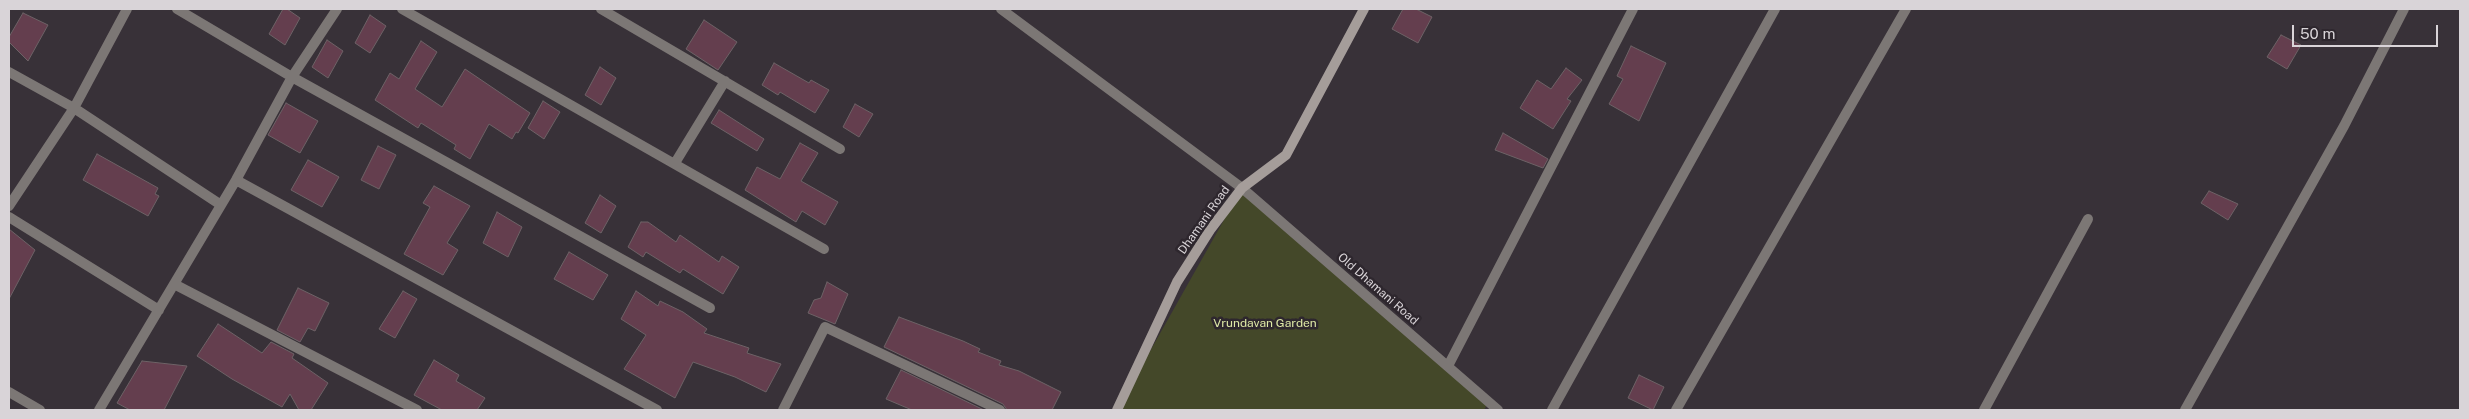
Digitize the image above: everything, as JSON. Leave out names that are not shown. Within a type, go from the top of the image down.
[{"type":"main road","name":"Dhamani Road","points":[[1117,410],[1177,282],[1210,230],[1242,188],[1286,155],[1364,9]]},
{"type":"street","points":[[9,206],[74,108],[127,9]]},
{"type":"street","points":[[176,9],[292,77],[710,308]]},
{"type":"street","points":[[99,410],[236,180],[292,77],[337,9]]},
{"type":"street","points":[[402,9],[676,163],[824,249]]},
{"type":"street","points":[[601,9],[840,149]]},
{"type":"street","name":"Old Dhamani Road","points":[[1001,9],[1242,188],[1448,366],[1486,406],[1498,410]]},
{"type":"street","points":[[1448,366],[1633,9]]},
{"type":"street","points":[[1552,410],[1775,9]]},
{"type":"street","points":[[1676,410],[1906,9]]},
{"type":"street","points":[[2186,410],[2344,126],[2404,9]]},
{"type":"street","points":[[9,72],[74,108],[221,205]]},
{"type":"street","points":[[676,163],[725,82]]},
{"type":"street","points":[[236,180],[657,410]]},
{"type":"street","points":[[9,217],[159,310]]},
{"type":"street","points":[[1984,410],[2088,219]]},
{"type":"street","points":[[174,284],[417,410]]},
{"type":"street","points":[[783,410],[825,326],[1000,410]]},
{"type":"street","points":[[9,392],[40,410]]},
{"type":"green space","name":"Vrundavan Garden","points":[[1242,188],[1489,401],[1484,410],[1123,410],[1118,408]]},
{"type":"building","points":[[283,9],[287,9],[300,18],[285,45],[269,34]]},
{"type":"building","points":[[1403,9],[1416,9],[1432,17],[1418,43],[1392,29]]},
{"type":"building","points":[[23,13],[48,25],[28,61],[9,42],[9,37]]},
{"type":"building","points":[[370,15],[386,26],[370,53],[355,43]]},
{"type":"building","points":[[704,20],[737,42],[718,70],[686,49]]},
{"type":"building","points":[[2281,35],[2301,45],[2287,69],[2267,57]]},
{"type":"building","points":[[327,40],[343,51],[328,78],[312,67]]},
{"type":"building","points":[[421,41],[437,52],[415,89],[442,107],[465,69],[530,113],[518,133],[516,132],[512,139],[489,124],[470,159],[454,149],[456,145],[421,123],[418,128],[375,100],[390,73],[399,79]]},
{"type":"building","points":[[1631,46],[1666,63],[1639,121],[1609,104],[1623,79],[1617,76]]},
{"type":"building","points":[[774,63],[809,83],[811,80],[829,90],[815,113],[780,92],[778,95],[762,85]]},
{"type":"building","points":[[600,67],[616,78],[601,105],[585,95]]},
{"type":"building","points":[[1566,68],[1582,80],[1567,99],[1571,101],[1553,129],[1520,108],[1537,80],[1551,89]]},
{"type":"building","points":[[543,101],[560,112],[544,139],[528,128]]},
{"type":"building","points":[[286,103],[318,121],[300,153],[268,135]]},
{"type":"building","points":[[855,104],[873,114],[859,137],[843,127]]},
{"type":"building","points":[[719,110],[764,139],[757,151],[711,123]]},
{"type":"building","points":[[1503,133],[1548,159],[1543,168],[1495,150]]},
{"type":"building","points":[[800,143],[818,153],[801,181],[838,202],[825,225],[802,211],[796,222],[745,190],[757,167],[780,179]]},
{"type":"building","points":[[378,146],[396,155],[379,189],[361,180]]},
{"type":"building","points":[[97,154],[158,188],[155,194],[159,196],[148,216],[83,180]]},
{"type":"building","points":[[308,160],[339,177],[322,207],[291,190]]},
{"type":"building","points":[[434,186],[470,206],[447,243],[458,250],[443,275],[404,254],[430,207],[423,203]]},
{"type":"building","points":[[2209,191],[2238,204],[2228,220],[2201,203]]},
{"type":"building","points":[[600,195],[616,206],[601,233],[585,223]]},
{"type":"building","points":[[497,212],[522,227],[508,257],[483,243]]},
{"type":"building","points":[[641,222],[648,222],[676,242],[680,235],[719,262],[722,256],[739,267],[723,294],[683,269],[680,273],[646,252],[643,257],[628,247]]},
{"type":"building","points":[[9,229],[35,250],[9,299]]},
{"type":"building","points":[[569,252],[608,275],[593,300],[554,279]]},
{"type":"building","points":[[827,282],[848,294],[835,324],[808,313],[814,300],[821,298]]},
{"type":"building","points":[[298,288],[329,303],[315,331],[308,328],[300,342],[277,330]]},
{"type":"building","points":[[403,291],[417,299],[395,338],[379,329]]},
{"type":"building","points":[[636,291],[658,306],[660,301],[683,312],[707,329],[704,333],[749,348],[747,353],[781,364],[766,392],[735,377],[693,362],[675,398],[624,369],[646,335],[621,319]]},
{"type":"building","points":[[899,317],[963,341],[980,349],[978,352],[1001,361],[999,365],[1019,371],[1061,392],[1052,410],[1007,410],[1003,404],[884,347]]},
{"type":"building","points":[[218,324],[262,353],[271,342],[294,354],[292,358],[328,383],[311,410],[299,410],[290,394],[282,407],[232,379],[197,356]]},
{"type":"building","points":[[434,360],[459,375],[456,381],[485,398],[477,410],[442,410],[414,395]]},
{"type":"building","points":[[142,361],[187,366],[164,410],[130,410],[117,403]]},
{"type":"building","points":[[901,370],[984,410],[912,410],[886,399]]},
{"type":"building","points":[[1639,375],[1664,387],[1653,410],[1628,398]]}]
